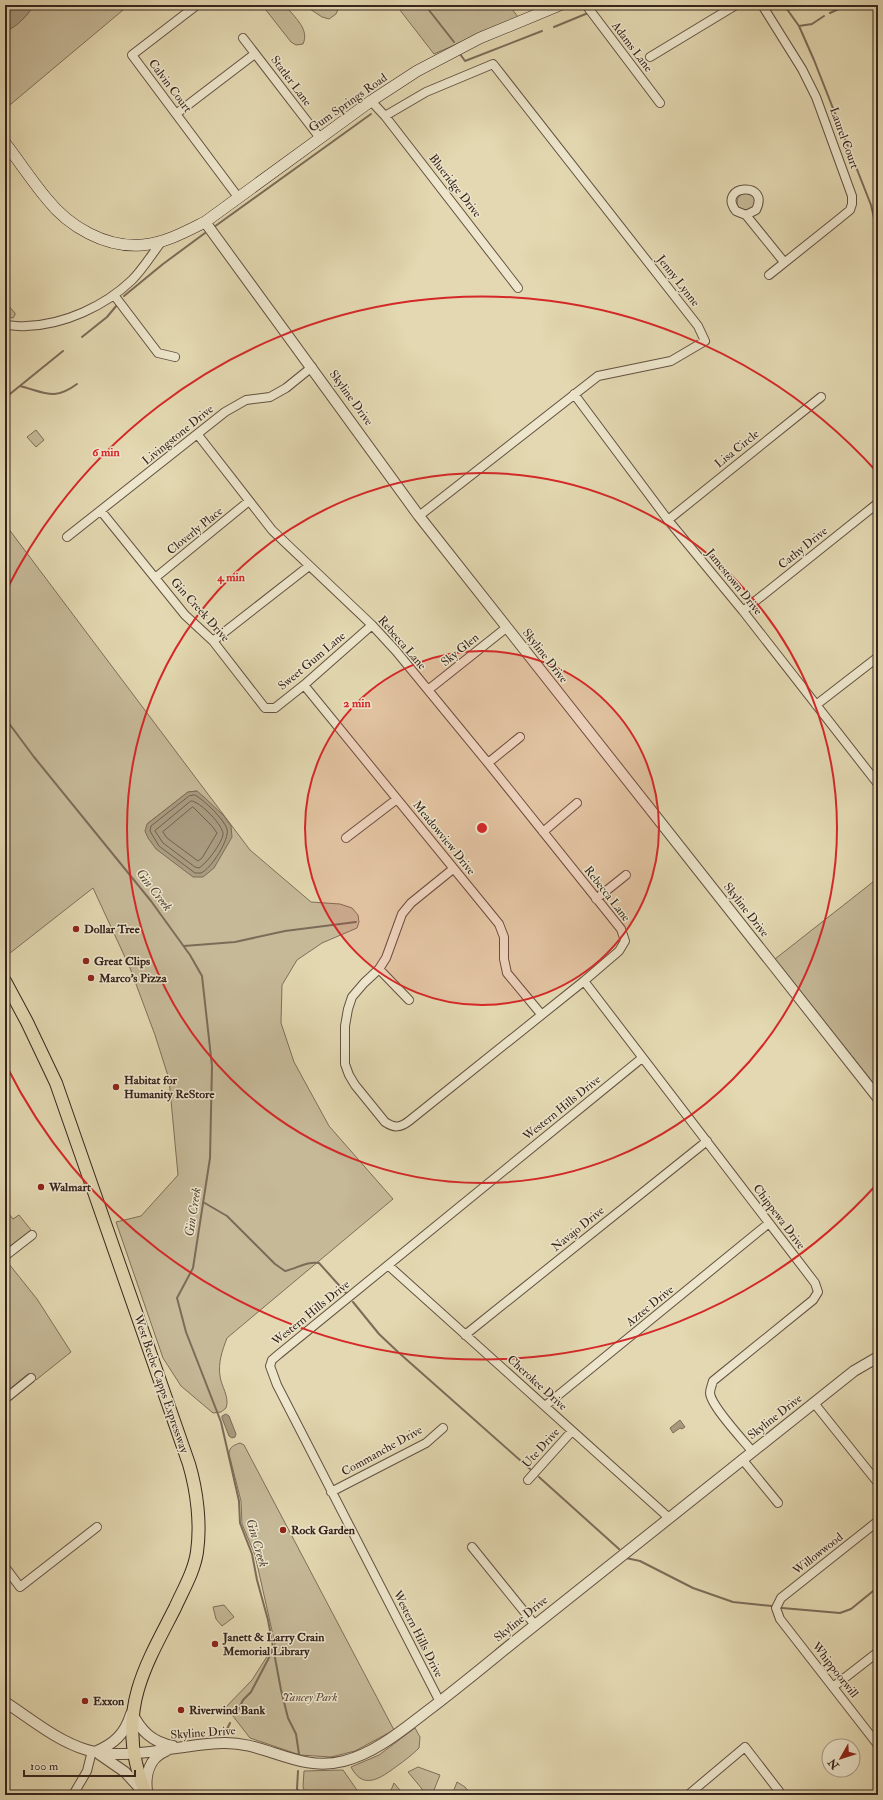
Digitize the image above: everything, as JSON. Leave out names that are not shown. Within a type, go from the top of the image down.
[{"type":"main road","name":"Gum Springs Road","points":[[5,142],[47,200],[70,222],[80,229],[95,236],[126,245],[143,245],[162,241],[182,234],[205,222],[370,101],[435,61],[480,38],[560,5]]},
{"type":"main road","name":"West Beebe Capps Expressway","points":[[7,987],[56,1083],[189,1464],[195,1493],[197,1513],[197,1552],[188,1581],[145,1669],[136,1693],[132,1713],[131,1728],[134,1753],[139,1777],[147,1795]]},
{"type":"street","name":"Calvin Court","points":[[197,5],[132,55],[238,198]]},
{"type":"street","name":"Adams Lane","points":[[586,5],[660,102]]},
{"type":"street","points":[[650,57],[736,5]]},
{"type":"street","name":"Laurel Court","points":[[762,5],[798,62],[816,96],[852,196],[850,210],[769,275]]},
{"type":"street","name":"Statler Lane","points":[[243,38],[320,138]]},
{"type":"street","points":[[176,114],[252,56]]},
{"type":"street","name":"Jenny Lynne","points":[[385,116],[426,92],[493,64],[693,320],[705,341],[671,361],[598,376],[419,516]]},
{"type":"street","name":"Blueridge Drive","points":[[370,101],[385,116],[518,288]]},
{"type":"street","points":[[746,215],[784,262]]},
{"type":"street","name":"Skyline Drive","points":[[205,222],[419,516],[878,1098]]},
{"type":"street","points":[[5,325],[26,326],[63,320],[92,308],[114,295],[132,280],[162,241]]},
{"type":"street","points":[[114,295],[158,353],[175,357]]},
{"type":"street","name":"Livingstone Drive","points":[[67,537],[237,405],[246,400],[270,397],[286,388],[312,367]]},
{"type":"street","name":"Jamestown Drive","points":[[574,394],[668,520],[743,611],[878,784]]},
{"type":"street","name":"Lisa Circle","points":[[668,520],[821,397]]},
{"type":"street","name":"Rebecca Lane","points":[[198,435],[272,530],[372,625],[428,690],[621,929],[625,941],[619,951],[403,1126],[391,1126],[384,1122],[355,1085],[345,1064],[345,1026],[350,1003],[352,997],[379,969],[386,958],[402,914],[411,903],[453,869]]},
{"type":"street","name":"Cloverly Place","points":[[155,578],[249,501]]},
{"type":"street","name":"Cathy Drive","points":[[743,611],[878,503]]},
{"type":"street","name":"Gin Creek Drive","points":[[101,511],[185,615],[213,642],[265,708]]},
{"type":"street","points":[[213,642],[309,566]]},
{"type":"street","name":"Sweet Gum Lane","points":[[265,708],[274,708],[304,685],[372,625]]},
{"type":"street","name":"Sky Glen","points":[[428,690],[506,628]]},
{"type":"street","points":[[816,705],[878,657]]},
{"type":"street","name":"Meadowview Drive","points":[[304,685],[499,924],[504,937],[504,959],[507,973],[541,1014]]},
{"type":"street","points":[[488,763],[520,736]]},
{"type":"street","points":[[346,838],[397,799]]},
{"type":"street","points":[[543,832],[577,803]]},
{"type":"street","points":[[596,899],[626,875]]},
{"type":"street","points":[[379,969],[409,1000]]},
{"type":"street","name":"Chippewa Drive","points":[[584,980],[815,1283],[818,1292],[814,1300],[714,1382],[711,1387],[712,1400],[752,1452]]},
{"type":"street","name":"Western Hills Drive","points":[[440,1702],[331,1492],[274,1379],[270,1366],[272,1360],[279,1354],[389,1266],[642,1058]]},
{"type":"street","name":"Navajo Drive","points":[[465,1335],[707,1141]]},
{"type":"street","name":"Aztec Drive","points":[[545,1406],[769,1223]]},
{"type":"street","points":[[5,1256],[32,1235]]},
{"type":"street","name":"Cherokee Drive","points":[[389,1266],[668,1517]]},
{"type":"street","name":"Skyline Drive","points":[[93,1752],[114,1754],[134,1753],[223,1742],[240,1743],[300,1762],[314,1764],[342,1762],[364,1754],[389,1739],[440,1702],[668,1517],[854,1371],[878,1357]]},
{"type":"street","points":[[5,1399],[31,1378]]},
{"type":"street","points":[[814,1403],[878,1483]]},
{"type":"street","name":"Commanche Drive","points":[[331,1492],[426,1443],[443,1428]]},
{"type":"street","name":"Ute Drive","points":[[528,1480],[572,1431]]},
{"type":"street","points":[[742,1459],[778,1503]]},
{"type":"street","name":"Willowwood","points":[[776,1608],[781,1598],[878,1521]]},
{"type":"street","points":[[5,1567],[20,1587],[97,1527]]},
{"type":"street","points":[[472,1547],[535,1625]]},
{"type":"street","name":"Whippoorwill","points":[[776,1608],[780,1619],[878,1745]]},
{"type":"street","points":[[833,1687],[878,1652]]},
{"type":"street","points":[[5,1702],[59,1738],[111,1761],[125,1772],[147,1795]]},
{"type":"street","points":[[132,1713],[149,1737],[164,1744],[179,1747]]},
{"type":"street","points":[[73,1795],[88,1771],[93,1752],[119,1738],[127,1726],[132,1713]]},
{"type":"street","points":[[147,1795],[146,1781],[151,1762],[155,1757],[162,1753],[179,1747]]},
{"type":"street","points":[[688,1795],[745,1747],[782,1795]]},
{"type":"green space","points":[[34,5],[129,5],[5,109],[5,31],[22,20]]},
{"type":"green space","points":[[262,5],[285,5],[303,28],[305,39],[303,44],[296,45],[291,42]]},
{"type":"green space","points":[[304,5],[338,5],[339,7],[336,14],[329,19],[322,17]]},
{"type":"green space","points":[[396,5],[509,5],[518,17],[434,54]]},
{"type":"green space","points":[[746,193],[752,196],[755,202],[752,208],[746,211],[740,208],[737,202],[740,196]]},
{"type":"green space","points":[[5,302],[15,313],[13,318],[5,317]]},
{"type":"green space","points":[[36,430],[44,440],[36,447],[27,437]]},
{"type":"green space","points":[[5,524],[250,850],[311,902],[340,904],[352,908],[358,915],[359,922],[357,928],[322,943],[297,960],[282,985],[281,1023],[294,1062],[329,1126],[393,1199],[227,1338],[221,1357],[220,1371],[227,1404],[226,1408],[221,1412],[213,1413],[181,1386],[163,1358],[116,1222],[141,1216],[178,1175],[169,1079],[155,1035],[130,968],[93,888],[5,957]],"holes":[[[197,791],[147,824],[188,792]]]},
{"type":"green space","points":[[878,878],[878,1089],[775,959]]},
{"type":"green space","points":[[5,1209],[13,1219],[19,1215],[31,1230],[5,1250]]},
{"type":"green space","points":[[5,1259],[37,1299],[71,1352],[36,1380],[31,1374],[28,1374],[5,1393]]},
{"type":"green space","name":"Yancey Park","points":[[240,1443],[244,1445],[394,1730],[355,1751],[331,1757],[300,1755],[250,1738],[226,1707],[252,1680],[275,1644],[255,1555],[242,1524],[241,1501],[229,1454],[231,1448]]},
{"type":"green space","points":[[224,1605],[234,1617],[222,1626],[216,1619],[213,1607]]},
{"type":"green space","points":[[415,1728],[420,1737],[419,1748],[385,1775],[372,1780],[361,1779],[351,1767],[379,1755]]},
{"type":"green space","points":[[418,1767],[440,1775],[432,1795],[427,1795],[408,1772]]},
{"type":"green space","points":[[343,1770],[359,1793],[356,1795],[306,1795],[303,1787],[304,1771]]},
{"type":"green space","points":[[457,1782],[465,1787],[471,1795],[452,1795]]},
{"type":"green space","points":[[394,1783],[404,1795],[389,1795]]},
{"type":"water","points":[[5,5],[34,5],[22,20],[6,31]]},
{"type":"water","points":[[197,791],[224,816],[231,826],[232,837],[214,868],[203,877],[193,877],[156,849],[145,831],[147,824],[188,792]]},
{"type":"water","points":[[226,1414],[229,1416],[236,1434],[235,1437],[232,1438],[229,1436],[222,1418],[222,1416]]},
{"type":"water","points":[[680,1420],[685,1427],[682,1429],[680,1428],[673,1433],[670,1428]]},
{"type":"waterway","points":[[425,5],[454,42]]},
{"type":"waterway","points":[[601,8],[609,5]]},
{"type":"waterway","points":[[784,5],[799,26],[814,60],[871,205],[878,235]]},
{"type":"waterway","points":[[830,13],[847,5]]},
{"type":"waterway","points":[[554,27],[588,13]]},
{"type":"waterway","points":[[799,26],[812,24],[824,16]]},
{"type":"waterway","points":[[460,54],[465,61],[542,31]]},
{"type":"waterway","points":[[214,227],[371,114]]},
{"type":"waterway","points":[[124,296],[163,264],[205,233]]},
{"type":"waterway","points":[[82,337],[107,317],[117,305]]},
{"type":"waterway","points":[[5,398],[63,351]]},
{"type":"waterway","points":[[20,386],[43,393],[56,394],[77,384]]},
{"type":"waterway","name":"Gin Creek","points":[[5,718],[34,757],[151,901],[190,955],[202,976],[212,1066],[210,1158],[193,1268],[177,1298],[186,1332],[221,1422],[239,1501],[240,1523],[252,1554],[257,1580],[268,1620],[281,1690],[288,1718],[296,1734],[299,1754]]},
{"type":"waterway","points":[[184,946],[235,942],[285,931],[356,922]]},
{"type":"waterway","points":[[203,1202],[227,1216],[275,1264],[285,1271],[306,1264],[319,1263],[346,1293]]},
{"type":"waterway","points":[[353,1302],[379,1334],[398,1352],[530,1469]]},
{"type":"waterway","points":[[539,1477],[619,1549]]},
{"type":"waterway","points":[[626,1558],[640,1561],[693,1588],[733,1602],[772,1606]]},
{"type":"waterway","points":[[782,1608],[840,1613],[851,1609],[878,1587]]},
{"type":"waterway","points":[[236,1714],[243,1700],[251,1692],[273,1650]]},
{"type":"waterway","points":[[224,1735],[230,1723]]},
{"type":"waterway","name":"Gin Creek","points":[[298,1771],[297,1789],[301,1795]]},
{"type":"place","name":"Dollar Tree","points":[[76,929]]},
{"type":"place","name":"Great Clips","points":[[86,961]]},
{"type":"place","name":"Marco's Pizza","points":[[91,978]]},
{"type":"place","name":"Habitat for Humanity ReStore","points":[[116,1087]]},
{"type":"place","name":"Walmart","points":[[41,1187]]},
{"type":"place","name":"Rock Garden","points":[[283,1530]]},
{"type":"place","name":"Janett & Larry Crain Memorial Library","points":[[215,1644]]},
{"type":"place","name":"Exxon","points":[[85,1701]]},
{"type":"place","name":"Riverwind Bank","points":[[181,1710]]}]
